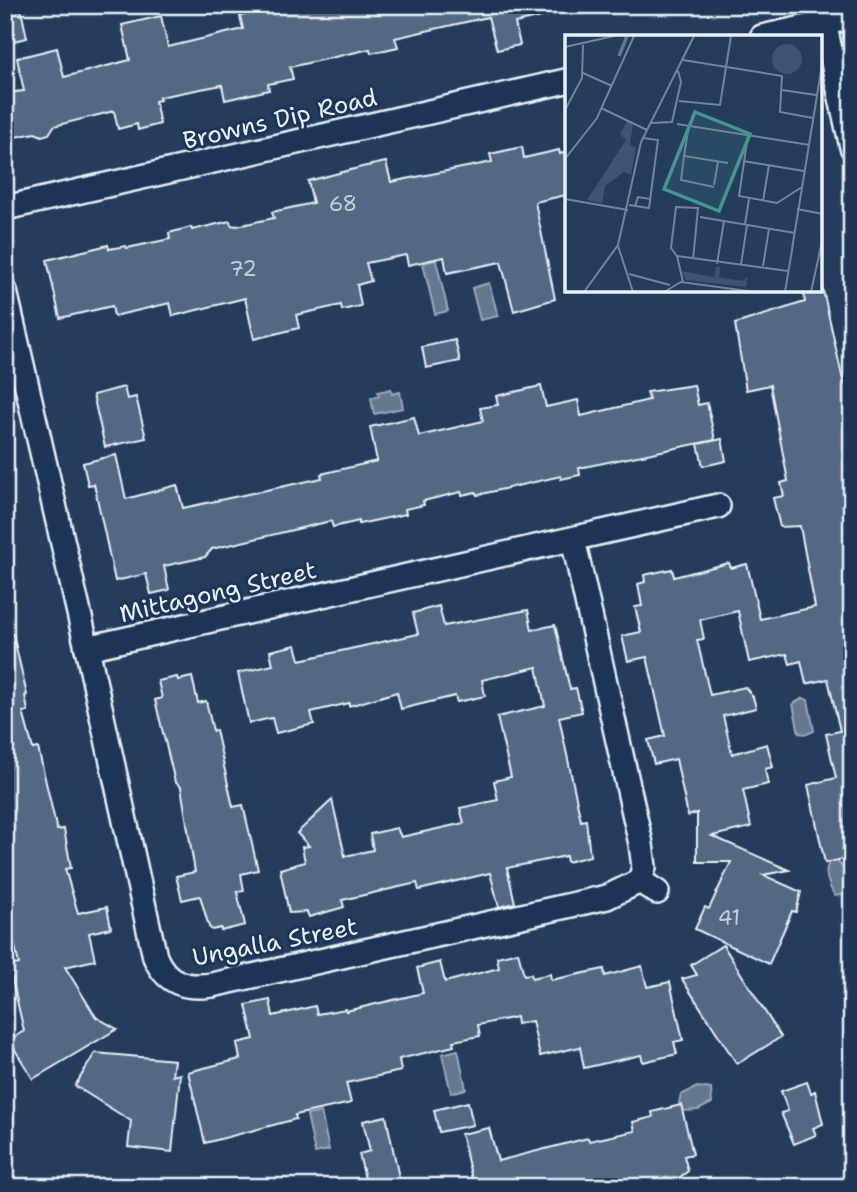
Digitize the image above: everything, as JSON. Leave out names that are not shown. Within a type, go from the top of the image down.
[{"type":"street","points":[[771,35],[852,17]]},
{"type":"street","points":[[824,23],[852,147]]},
{"type":"street","name":"Browns Dip Road","points":[[5,208],[565,81]]},
{"type":"street","points":[[5,291],[87,648]]},
{"type":"street","name":"Mittagong Street","points":[[87,648],[718,506]]},
{"type":"street","name":"Ungalla Street","points":[[87,648],[155,957],[163,973],[175,983],[212,985],[607,897],[648,886],[573,539]]},
{"type":"water","points":[[436,260],[448,311],[435,314],[423,263]]},
{"type":"water","points":[[489,283],[498,316],[480,320],[472,288]]},
{"type":"water","points":[[391,389],[392,394],[400,392],[403,408],[374,414],[371,398],[379,396],[378,392]]},
{"type":"water","points":[[803,698],[808,700],[814,731],[807,734],[799,733],[793,704]]},
{"type":"water","points":[[834,860],[846,874],[852,893],[835,896],[827,870],[829,862]]},
{"type":"water","points":[[458,1050],[466,1089],[451,1093],[442,1054]]},
{"type":"water","points":[[697,1087],[711,1089],[712,1103],[698,1110],[685,1111],[679,1103],[681,1095]]},
{"type":"water","points":[[321,1112],[329,1150],[315,1153],[307,1115]]},
{"type":"building","points":[[5,5],[20,5],[27,38],[5,43]]},
{"type":"building","points":[[287,5],[558,5],[559,13],[515,23],[520,45],[497,50],[488,17],[395,38],[398,47],[371,53],[370,49],[290,67],[293,79],[268,84],[269,90],[225,100],[222,85],[159,97],[160,100],[155,101],[160,124],[138,130],[137,124],[118,129],[114,111],[54,126],[49,134],[42,136],[35,133],[5,139],[5,93],[24,91],[17,58],[57,48],[64,77],[130,60],[122,25],[161,16],[168,47],[243,29],[240,16]]},
{"type":"building","points":[[522,147],[524,158],[559,150],[560,154],[565,152],[565,195],[535,202],[555,299],[514,311],[501,262],[447,273],[444,257],[408,265],[406,255],[366,263],[371,281],[357,285],[361,306],[342,310],[341,305],[296,315],[299,328],[254,339],[245,298],[173,316],[170,303],[114,316],[112,306],[60,318],[47,260],[108,245],[109,249],[127,248],[170,239],[169,233],[191,227],[192,230],[230,221],[231,225],[237,226],[274,218],[272,212],[313,203],[308,181],[362,167],[386,162],[391,182],[492,162],[490,154]]},
{"type":"building","points":[[823,290],[842,376],[852,400],[852,821],[846,823],[852,857],[825,863],[808,785],[836,778],[826,734],[840,731],[828,679],[806,684],[801,661],[790,664],[787,654],[749,662],[738,611],[700,620],[704,639],[697,640],[710,695],[745,687],[753,697],[756,708],[723,716],[732,754],[767,744],[773,767],[765,769],[768,784],[743,790],[751,827],[712,836],[789,870],[763,875],[801,892],[796,912],[792,911],[769,964],[695,929],[705,907],[709,909],[731,862],[697,862],[697,813],[688,816],[676,759],[654,764],[648,740],[665,736],[647,657],[628,661],[622,636],[641,632],[635,607],[642,606],[638,584],[645,582],[644,575],[672,569],[674,577],[729,563],[731,568],[747,564],[760,619],[815,607],[800,526],[780,527],[773,498],[784,496],[781,483],[788,481],[770,385],[746,390],[735,324],[805,302],[803,292]]},
{"type":"building","points":[[455,340],[460,361],[426,368],[422,347]]},
{"type":"building","points":[[694,385],[698,405],[707,403],[715,440],[579,468],[580,475],[561,479],[561,476],[477,495],[476,492],[462,495],[461,492],[423,501],[424,505],[405,509],[406,514],[333,527],[331,521],[212,549],[205,557],[164,566],[169,590],[151,594],[146,574],[115,581],[94,484],[88,485],[83,463],[116,455],[126,499],[177,485],[183,508],[322,478],[321,474],[377,461],[370,427],[414,417],[419,436],[483,421],[480,408],[498,405],[496,396],[541,386],[546,407],[578,400],[581,416],[649,400],[647,392]]},
{"type":"building","points":[[124,387],[127,399],[136,397],[146,438],[105,447],[93,395]]},
{"type":"building","points":[[722,439],[726,461],[703,466],[698,444]]},
{"type":"building","points":[[439,606],[444,626],[528,610],[532,630],[555,625],[570,689],[576,688],[582,712],[559,717],[581,821],[586,820],[590,856],[567,862],[566,856],[507,868],[515,903],[499,907],[490,873],[419,890],[417,883],[342,900],[344,907],[309,917],[307,912],[289,913],[280,869],[305,862],[302,847],[309,846],[297,833],[332,800],[345,856],[373,850],[370,834],[397,828],[401,837],[464,823],[460,808],[498,800],[494,781],[511,777],[497,717],[545,706],[537,667],[482,680],[485,696],[457,702],[455,696],[401,709],[397,692],[349,706],[349,703],[311,712],[314,724],[276,733],[272,718],[249,723],[238,673],[273,665],[270,651],[296,645],[300,660],[418,634],[413,613]]},
{"type":"building","points":[[13,634],[27,695],[28,711],[23,712],[33,749],[38,748],[57,830],[64,829],[71,868],[65,869],[78,913],[107,907],[111,928],[89,933],[95,960],[65,967],[96,1017],[117,1029],[33,1079],[9,1040],[24,1031],[9,966],[19,964],[5,903],[5,635]]},
{"type":"building","points":[[177,677],[178,680],[192,677],[198,703],[206,701],[213,731],[216,730],[233,807],[243,805],[258,870],[241,874],[244,891],[237,892],[245,925],[221,931],[221,928],[212,930],[209,927],[200,896],[182,900],[176,876],[195,872],[181,787],[175,782],[155,700],[162,698],[158,681]]},
{"type":"building","points":[[723,945],[781,1037],[737,1064],[682,979],[697,975],[691,965]]},
{"type":"building","points":[[518,952],[524,975],[531,974],[532,978],[550,974],[551,980],[604,969],[605,976],[642,966],[647,987],[670,982],[683,1040],[674,1042],[677,1054],[643,1062],[641,1055],[584,1068],[580,1047],[540,1056],[532,1021],[517,1024],[516,1017],[478,1025],[480,1036],[453,1041],[454,1046],[399,1059],[401,1071],[346,1083],[351,1103],[295,1115],[296,1119],[205,1143],[188,1072],[240,1059],[237,1043],[254,1039],[246,1005],[270,1000],[273,1016],[315,1006],[317,1014],[346,1011],[423,993],[417,968],[440,962],[445,982],[499,968],[497,957]]},
{"type":"building","points":[[95,1053],[174,1060],[172,1076],[180,1074],[172,1152],[128,1147],[131,1121],[75,1086]]},
{"type":"building","points":[[807,1082],[811,1093],[815,1091],[823,1124],[813,1128],[816,1135],[794,1144],[781,1113],[788,1111],[781,1091]]},
{"type":"building","points":[[468,1102],[473,1125],[439,1132],[434,1110]]},
{"type":"building","points":[[681,1105],[693,1154],[684,1156],[688,1171],[667,1187],[474,1187],[461,1134],[489,1128],[498,1161],[588,1138],[589,1141],[635,1131],[633,1122],[653,1117],[652,1112]]},
{"type":"building","points":[[386,1116],[401,1187],[367,1187],[359,1154],[370,1151],[363,1121]]}]
